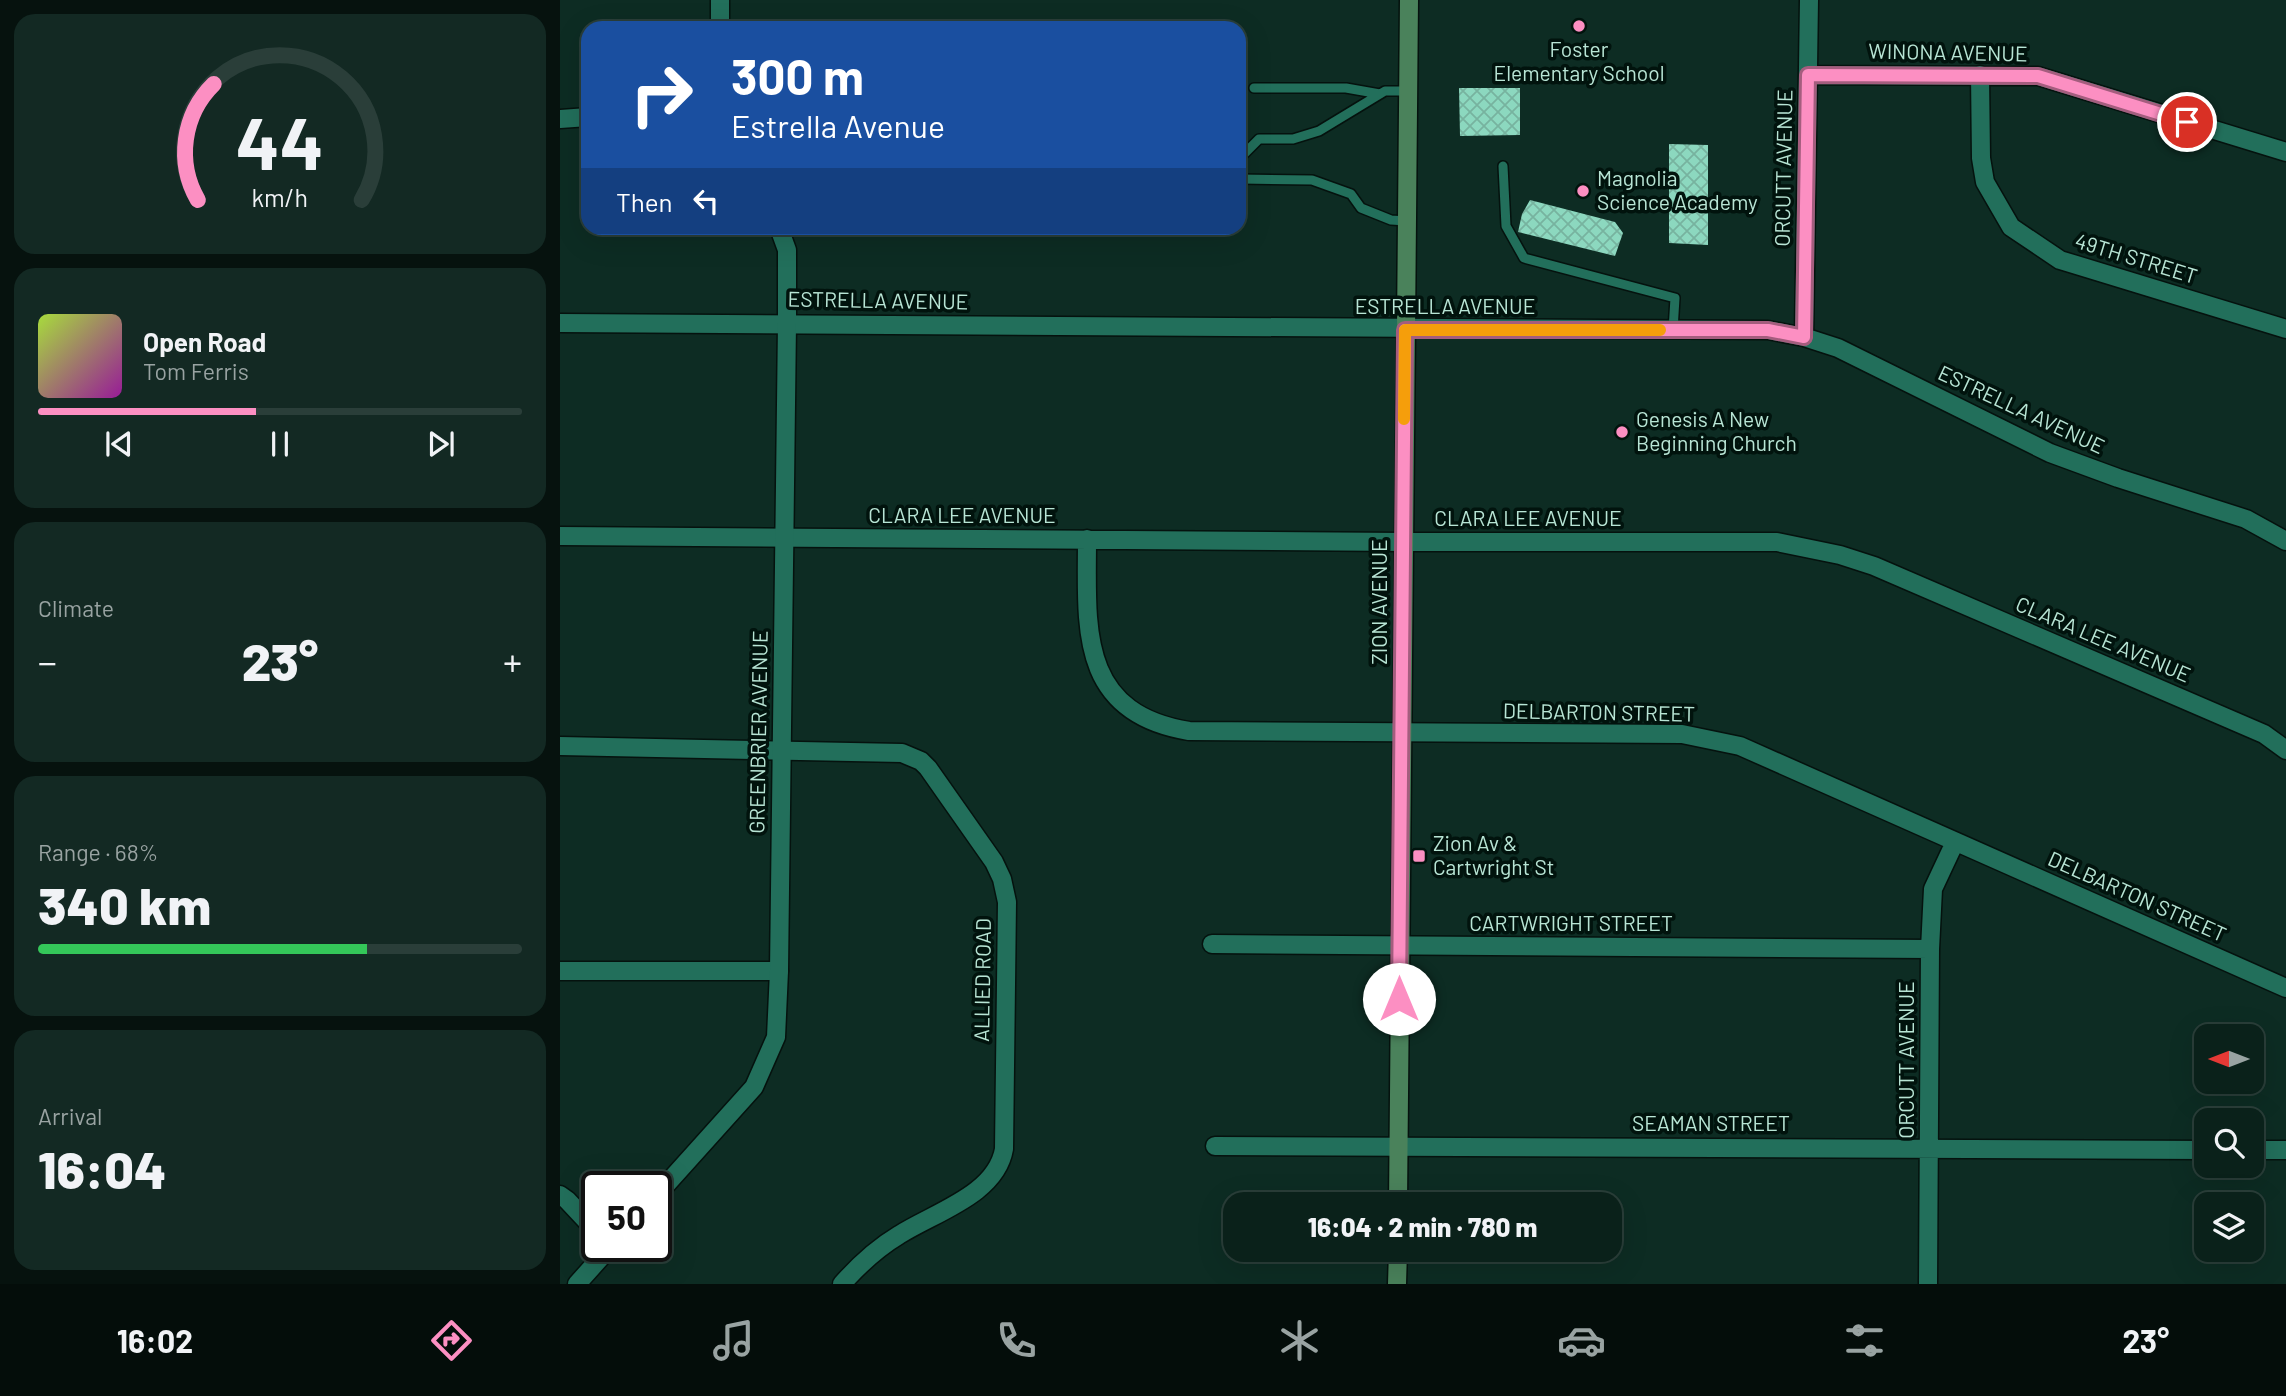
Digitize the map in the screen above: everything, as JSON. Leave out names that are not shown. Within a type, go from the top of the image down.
[{"type":"main road","name":"ZION AVENUE","points":[[1398,1192],[1409,0]]},
{"type":"main road","points":[[1397,1284],[1398,1262]]},
{"type":"street","points":[[720,0],[720,21]]},
{"type":"street","name":"ORCUTT AVENUE","points":[[1804,337],[1809,0]]},
{"type":"street","name":"WINONA AVENUE","points":[[1808,75],[2038,76],[2286,152]]},
{"type":"street","name":"49TH STREET","points":[[1980,75],[1981,158],[1985,181],[2011,227],[2060,260],[2286,329]]},
{"type":"street","points":[[560,120],[581,118]]},
{"type":"street","name":"GREENBRIER AVENUE","points":[[672,1178],[754,1087],[776,1037],[785,537],[786,250],[781,235]]},
{"type":"street","name":"ESTRELLA AVENUE","points":[[560,323],[1405,330],[1768,330],[1804,337],[1838,348],[2050,453],[2246,519],[2286,541]]},
{"type":"street","name":"CLARA LEE AVENUE","points":[[560,536],[1777,542],[1840,555],[1874,566],[2264,734],[2286,750]]},
{"type":"street","name":"DELBARTON STREET","points":[[1087,539],[1087,624],[1097,666],[1112,690],[1140,714],[1160,724],[1189,731],[1682,734],[1740,746],[2286,988]]},
{"type":"street","name":"ALLIED ROAD","points":[[560,746],[902,753],[921,761],[928,768],[994,862],[1002,879],[1007,902],[1004,1149],[1000,1166],[984,1187],[897,1236],[852,1272],[842,1284]]},
{"type":"street","name":"ORCUTT AVENUE","points":[[1928,1284],[1930,948],[1933,889],[1955,842]]},
{"type":"street","name":"CARTWRIGHT STREET","points":[[1212,944],[1930,948]]},
{"type":"street","points":[[560,971],[779,971]]},
{"type":"street","name":"SEAMAN STREET","points":[[1215,1146],[2194,1150]]},
{"type":"street","points":[[2264,1150],[2286,1150]]},
{"type":"street","points":[[560,1195],[581,1215]]},
{"type":"street","points":[[576,1284],[596,1262]]},
{"type":"lane","points":[[1254,88],[1346,88],[1380,94]]},
{"type":"lane","points":[[1246,152],[1259,139],[1293,139],[1319,131],[1385,91],[1408,92]]},
{"type":"lane","points":[[1503,166],[1506,226],[1524,258],[1675,298],[1673,330]]},
{"type":"lane","points":[[1246,179],[1312,180],[1351,194],[1361,208],[1391,220],[1406,221]]},
{"type":"building","points":[[1459,88],[1520,88],[1520,135],[1460,136]]},
{"type":"building","points":[[1669,144],[1708,145],[1708,245],[1669,243]]},
{"type":"building","points":[[1530,200],[1615,222],[1623,233],[1615,256],[1518,232],[1522,214]]},
{"type":"slow traffic","points":[[1404,419],[1405,330],[1660,330]]},
{"type":"place","name":"Foster Elementary School","points":[[1579,26]]},
{"type":"place","name":"Magnolia Science Academy","points":[[1583,191]]},
{"type":"place","name":"Genesis A New Beginning Church","points":[[1622,432]]},
{"type":"place","name":"Zion Av & Cartwright St","points":[[1419,856]]},
{"type":"route","points":[[1399,999],[1405,330],[1768,330],[1804,337],[1808,75],[2038,76],[2187,122]]}]
